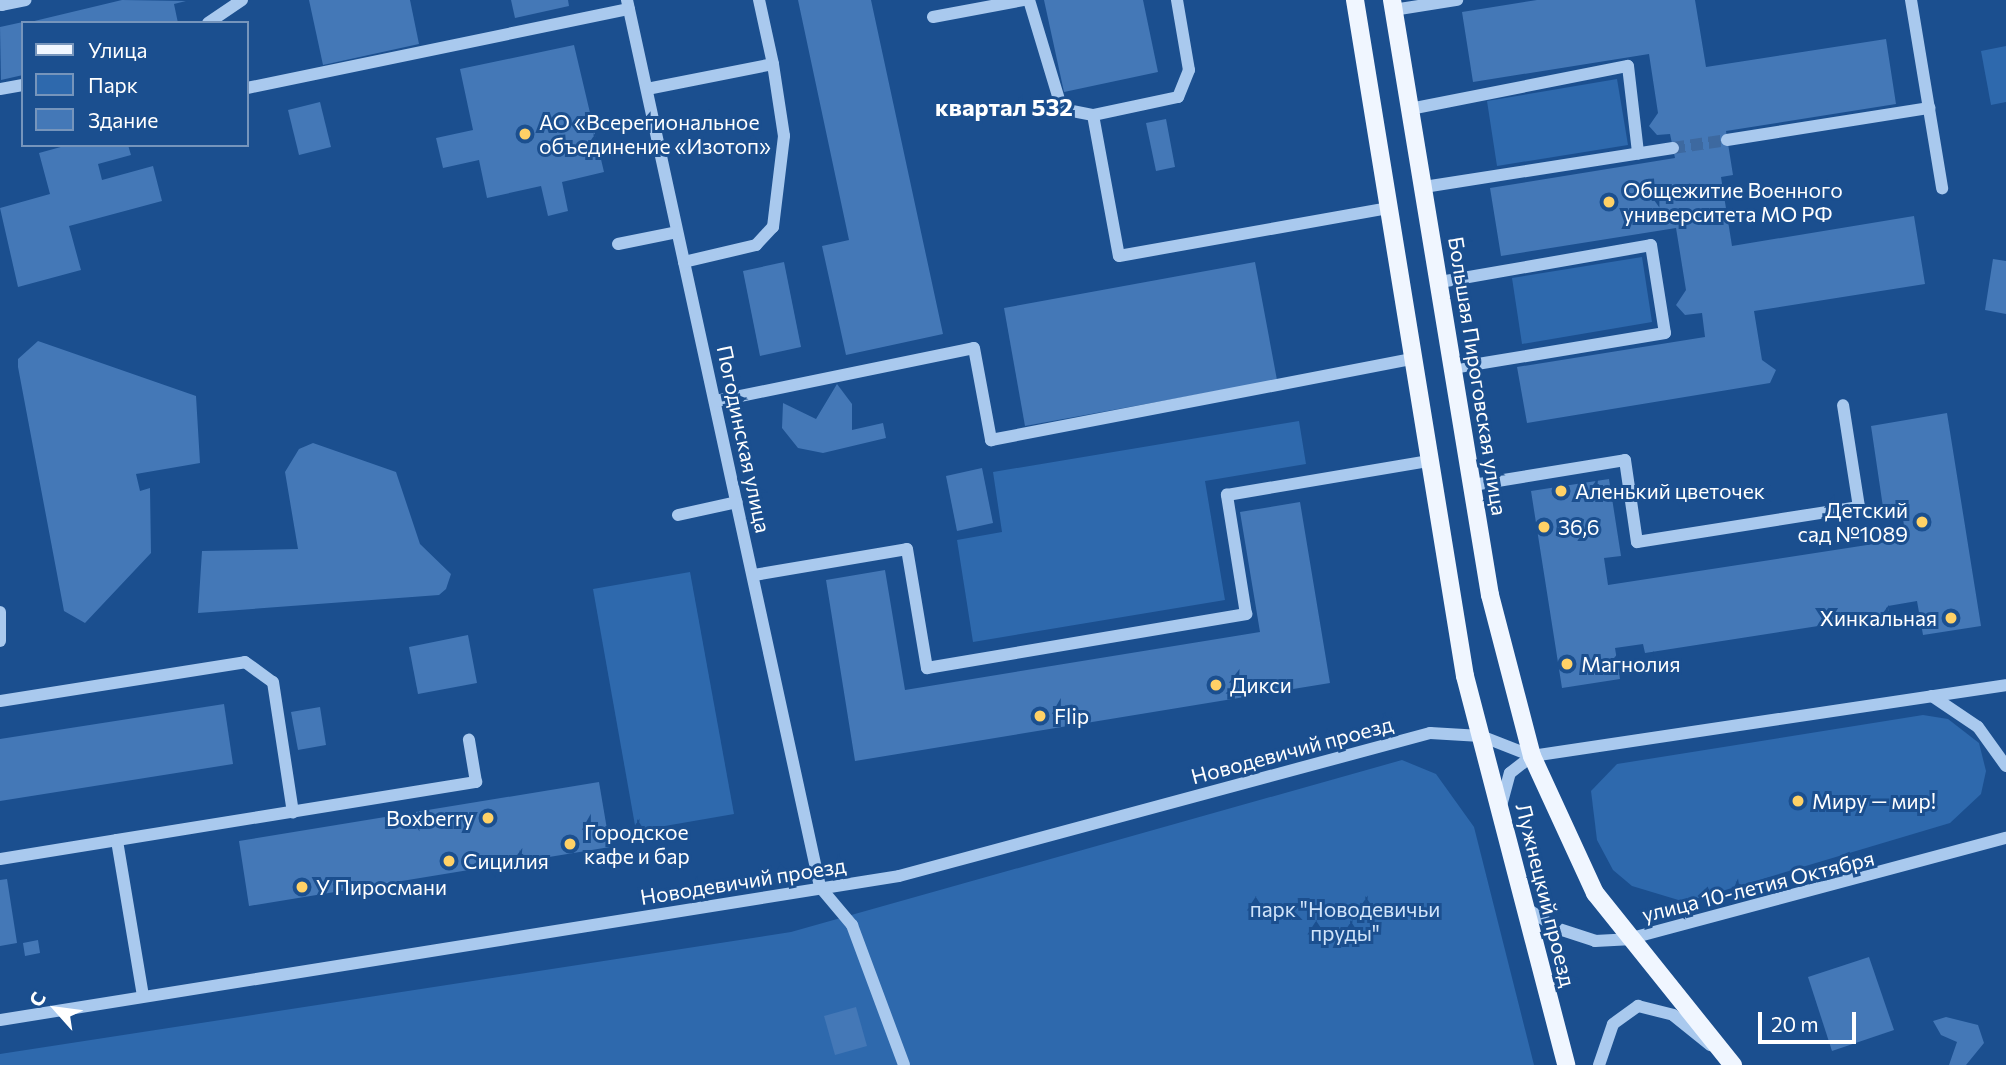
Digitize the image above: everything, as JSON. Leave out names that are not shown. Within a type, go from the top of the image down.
[{"type":"main road","points":[[1355,0],[1429,461],[1481,736]]},
{"type":"main road","name":"Большая Пироговская улица","points":[[1393,5],[1490,595],[1532,756],[1572,853],[1628,939],[1729,1060]]},
{"type":"main road","name":"Лужнецкий проезд","points":[[1481,736],[1566,1065]]},
{"type":"street","points":[[1,0],[2,5],[25,0]]},
{"type":"street","points":[[211,21],[242,0]]},
{"type":"street","points":[[684,262],[756,244],[773,227],[784,136],[773,64],[759,0]]},
{"type":"street","points":[[933,17],[1027,0],[1062,109],[1093,115],[1178,97],[1189,70],[1177,0]]},
{"type":"street","points":[[1393,5],[1457,0]]},
{"type":"street","points":[[1911,0],[1942,188]]},
{"type":"street","points":[[248,88],[628,4]]},
{"type":"street","name":"Погодинская улица","points":[[628,4],[820,887]]},
{"type":"street","points":[[647,89],[773,64]]},
{"type":"street","points":[[1410,108],[1628,66],[1638,153]]},
{"type":"street","points":[[0,89],[21,85]]},
{"type":"street","points":[[1727,140],[1929,108]]},
{"type":"street","points":[[1093,115],[1119,256],[1388,208]]},
{"type":"street","points":[[1424,187],[1672,148]]},
{"type":"street","points":[[618,244],[677,232]]},
{"type":"street","points":[[1440,282],[1651,245],[1665,333],[1454,368]]},
{"type":"street","points":[[716,401],[974,348],[991,440],[1413,359]]},
{"type":"street","points":[[1473,485],[1625,460],[1637,542],[1859,507],[1843,405]]},
{"type":"street","points":[[754,575],[907,549],[928,668],[1246,614],[1227,495],[1429,461]]},
{"type":"street","points":[[678,515],[737,502]]},
{"type":"street","points":[[0,612],[0,641]]},
{"type":"street","points":[[0,701],[245,662],[272,682],[293,812]]},
{"type":"street","points":[[1501,806],[1510,773],[1532,756],[2006,685]]},
{"type":"street","points":[[1932,696],[1978,727],[2006,766]]},
{"type":"street","name":"Новодевичий проезд","points":[[0,1020],[899,876],[1430,733],[1481,736],[1532,756]]},
{"type":"street","points":[[0,859],[476,782],[469,740]]},
{"type":"street","name":"улица 10-летия Октября","points":[[1524,906],[1559,929],[1595,941],[1628,939],[2006,838]]},
{"type":"street","points":[[117,840],[143,996]]},
{"type":"street","points":[[820,887],[852,925],[904,1065]]},
{"type":"street","points":[[1599,1065],[1613,1024],[1638,1006],[1673,1015],[1729,1060]]},
{"type":"green space","points":[[2006,46],[2006,102],[1991,105],[1981,51]]},
{"type":"green space","points":[[1617,79],[1628,145],[1497,166],[1487,101]]},
{"type":"green space","points":[[1642,257],[1652,322],[1522,344],[1512,278]]},
{"type":"green space","points":[[1299,421],[1306,464],[1205,481],[1225,600],[973,642],[957,540],[1002,532],[993,472]]},
{"type":"green space","points":[[690,572],[734,814],[636,831],[593,589]]},
{"type":"green space","points":[[1923,715],[1948,719],[1979,743],[1986,771],[1981,794],[1950,823],[1685,902],[1632,886],[1613,870],[1597,840],[1591,791],[1617,764]]},
{"type":"green space","name":"парк \"Новодевичьи пруды\"","points":[[1402,760],[1436,774],[1474,827],[1534,1065],[0,1065],[0,1054],[791,932]]},
{"type":"building","points":[[122,0],[186,1],[174,4],[178,21],[34,21]]},
{"type":"building","points":[[309,0],[410,0],[419,44],[323,65]]},
{"type":"building","points":[[511,0],[568,0],[569,6],[515,18]]},
{"type":"building","points":[[798,0],[871,0],[943,334],[846,355],[822,246],[849,240]]},
{"type":"building","points":[[1044,0],[1143,0],[1158,72],[1064,92]]},
{"type":"building","name":"Общежитие Военного университета МО РФ","points":[[1537,0],[1695,0],[1706,67],[1886,39],[1896,104],[1726,131],[1733,175],[1721,177],[1732,246],[1914,216],[1925,284],[1754,311],[1762,360],[1776,370],[1770,383],[1527,423],[1517,367],[1705,337],[1702,313],[1685,315],[1676,305],[1686,290],[1676,228],[1501,256],[1490,188],[1675,158],[1670,134],[1657,135],[1649,126],[1658,113],[1649,54],[1473,82],[1462,12]]},
{"type":"building","points":[[21,22],[21,75],[1,80],[0,27]]},
{"type":"building","name":"АО «Всерегиональное объединение «Изотоп»","points":[[574,45],[604,172],[562,182],[568,211],[548,216],[541,186],[487,198],[479,160],[443,168],[436,138],[473,130],[460,69]]},
{"type":"building","points":[[320,102],[331,147],[299,155],[288,110]]},
{"type":"building","points":[[1166,119],[1175,167],[1156,171],[1146,123]]},
{"type":"building","points":[[61,147],[129,147],[131,155],[98,164],[102,180],[153,166],[162,201],[69,226],[81,270],[18,287],[0,208],[50,194],[39,153]]},
{"type":"building","points":[[1993,259],[2006,261],[2006,314],[1985,310]]},
{"type":"building","points":[[784,262],[801,347],[760,356],[743,271]]},
{"type":"building","points":[[1255,262],[1277,380],[1025,426],[1004,308]]},
{"type":"building","points":[[38,341],[196,396],[200,463],[136,474],[140,491],[150,488],[151,553],[85,623],[64,611],[18,367],[18,359]]},
{"type":"building","points":[[837,384],[852,404],[852,430],[883,423],[886,438],[823,453],[798,448],[782,428],[783,403],[816,419]]},
{"type":"building","points":[[1947,413],[1981,626],[1923,635],[1917,601],[1888,606],[1889,615],[1645,653],[1643,644],[1615,648],[1620,679],[1562,688],[1531,491],[1609,479],[1621,556],[1604,558],[1608,585],[1906,539],[1902,512],[1884,514],[1871,426]]},
{"type":"building","points":[[313,443],[396,472],[420,544],[451,574],[446,589],[439,595],[198,613],[202,551],[298,549],[285,472],[299,449]]},
{"type":"building","points":[[982,468],[993,523],[957,531],[946,476]]},
{"type":"building","points":[[1300,502],[1330,683],[855,761],[826,580],[885,570],[905,690],[1260,632],[1240,512]]},
{"type":"building","points":[[468,635],[477,683],[418,694],[409,647]]},
{"type":"building","points":[[224,704],[233,764],[0,801],[0,739]]},
{"type":"building","points":[[320,707],[326,745],[298,750],[291,712]]},
{"type":"building","points":[[599,782],[610,847],[249,906],[239,841]]},
{"type":"building","points":[[7,879],[17,943],[0,946],[0,880]]},
{"type":"building","points":[[38,940],[40,953],[25,956],[23,943]]},
{"type":"building","points":[[1869,957],[1894,1030],[1832,1051],[1808,977]]},
{"type":"building","points":[[856,1007],[867,1046],[835,1055],[824,1016]]},
{"type":"building","points":[[1946,1017],[1978,1025],[1984,1043],[1966,1065],[1949,1065],[1957,1042],[1941,1035],[1933,1021]]},
{"type":"tunnel","points":[[1673,148],[1727,140]]},
{"type":"place","name":"АО «Всерегиональное объединение «Изотоп»","points":[[525,134]]},
{"type":"place","name":"Общежитие Военного университета МО РФ","points":[[1609,202]]},
{"type":"place","name":"Аленький цветочек","points":[[1561,491]]},
{"type":"place","name":"Детский сад №1089","points":[[1922,522]]},
{"type":"place","name":"36,6","points":[[1544,527]]},
{"type":"place","name":"Хинкальная","points":[[1951,618]]},
{"type":"place","name":"Магнолия","points":[[1567,664]]},
{"type":"place","name":"Дикси","points":[[1216,685]]},
{"type":"place","name":"Flip","points":[[1040,716]]},
{"type":"place","name":"Миру — мир!","points":[[1798,801]]},
{"type":"place","name":"Boxberry","points":[[488,818]]},
{"type":"place","name":"Городское кафе и бар","points":[[570,844]]},
{"type":"place","name":"Сицилия","points":[[449,861]]},
{"type":"place","name":"У Пиросмани","points":[[302,887]]},
{"type":"district","name":"квартал 532","points":[[1004,107]]}]
